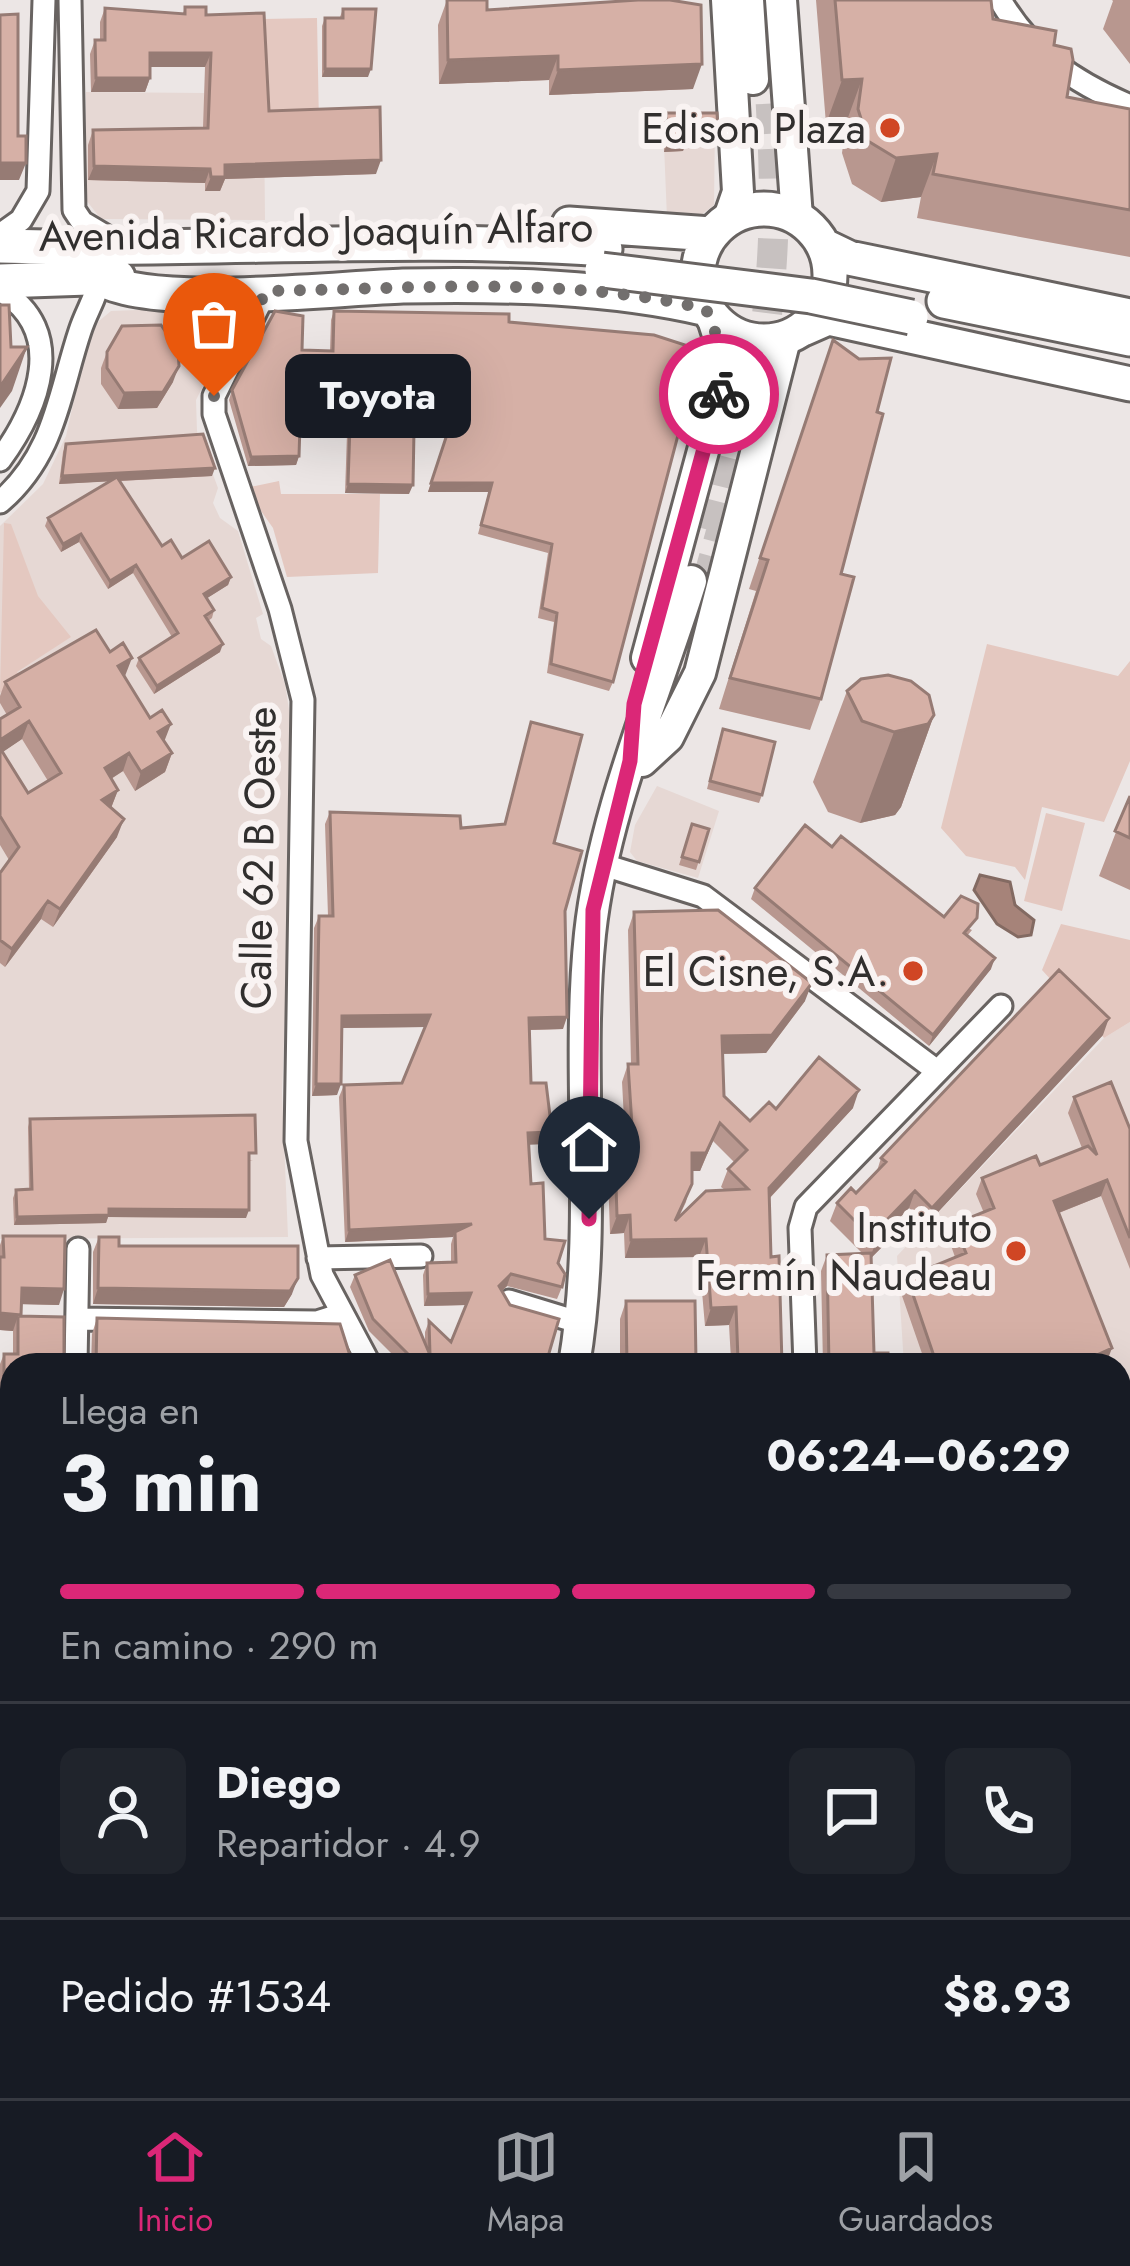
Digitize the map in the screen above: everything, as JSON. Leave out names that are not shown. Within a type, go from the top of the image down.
[{"type":"main road","points":[[636,761],[634,704],[725,357],[698,268],[738,192],[727,0]]},
{"type":"main road","points":[[748,0],[761,79],[763,0]]},
{"type":"main road","points":[[781,0],[796,217]]},
{"type":"main road","points":[[100,278],[144,292],[407,286],[605,260],[720,226],[763,208],[796,217],[824,246],[917,306],[1130,384]]},
{"type":"main road","name":"Avenida Ricardo Joaquín Alfaro","points":[[0,246],[130,250],[403,244],[605,260],[811,296],[917,306],[1130,339]]},
{"type":"main road","points":[[636,761],[668,737],[700,673],[794,334],[828,292],[830,268],[824,246]]},
{"type":"main road","name":"Avenida Ricardo Joaquín Alfaro","points":[[0,281],[605,260]]},
{"type":"main road","points":[[605,260],[642,294],[709,313],[745,339],[794,334],[828,318],[917,306],[1130,316]]},
{"type":"main road","name":"Avenida Ricardo Joaquín Alfaro","points":[[917,306],[1130,361]]},
{"type":"main road","points":[[576,1353],[589,1219],[589,941],[619,802],[698,584]]},
{"type":"street","points":[[0,235],[21,220],[38,190],[44,0]]},
{"type":"street","points":[[70,0],[74,209],[82,222],[130,250]]},
{"type":"street","points":[[1000,0],[1012,20],[1073,82],[1130,106]]},
{"type":"street","points":[[0,502],[55,426],[82,324],[100,278]]},
{"type":"street","points":[[0,290],[33,316],[42,350],[27,422],[0,460]]},
{"type":"street","name":"Calle 62 B Oeste","points":[[266,291],[214,396],[214,414],[280,609],[303,700],[296,1141],[318,1258],[339,1315],[363,1353]]},
{"type":"street","points":[[604,865],[703,896],[937,1071]]},
{"type":"street","points":[[805,1353],[800,1228],[806,1207],[1001,1006]]},
{"type":"street","points":[[76,1353],[78,1249]]},
{"type":"street","points":[[318,1258],[422,1256]]},
{"type":"street","points":[[509,1300],[581,1323]]},
{"type":"street","points":[[77,1319],[317,1322],[339,1315]]},
{"type":"shaded area","points":[[317,18],[319,125],[264,125],[262,19]]},
{"type":"shaded area","points":[[86,92],[204,93],[204,120],[264,120],[265,220],[101,219],[86,200]]},
{"type":"shaded area","points":[[663,121],[715,121],[714,205],[701,215],[667,218]]},
{"type":"shaded area","points":[[243,306],[196,400],[197,431],[218,488],[213,503],[220,518],[238,531],[263,614],[256,618],[261,639],[271,646],[285,684],[295,748],[282,1093],[288,1237],[0,1239],[0,526],[43,484],[66,436],[87,341],[99,321],[111,311]]},
{"type":"shaded area","points":[[279,481],[281,494],[380,494],[378,573],[287,577],[273,528],[245,488]]},
{"type":"shaded area","points":[[4,523],[11,524],[38,596],[71,637],[17,672],[22,680],[0,693]]},
{"type":"shaded area","points":[[987,644],[1118,676],[1130,661],[1130,761],[1104,822],[1042,807],[1025,880],[1015,867],[966,856],[941,828]]},
{"type":"shaded area","points":[[657,786],[719,811],[698,878],[637,861],[630,852],[635,825]]},
{"type":"shaded area","points":[[1046,813],[1085,823],[1062,911],[1024,901]]},
{"type":"shaded area","points":[[980,875],[1010,882],[1015,905],[1034,920],[1031,935],[1018,937],[997,924],[974,890]]},
{"type":"shaded area","points":[[1061,924],[1130,940],[1130,1022],[1104,1038],[1042,970]]},
{"type":"shaded area","name":"Instituto Fermín Naudeau","points":[[1130,1022],[1130,1353],[903,1353],[897,1256],[1104,1038]]},
{"type":"building","points":[[447,0],[487,0],[487,10],[638,0],[701,5],[702,64],[558,70],[558,56],[448,60]]},
{"type":"building","points":[[835,0],[991,0],[993,19],[1056,31],[1054,45],[1071,49],[1073,60],[1067,97],[1130,109],[1130,210],[933,174],[937,154],[896,158],[868,141],[858,109],[862,79],[842,80]]},
{"type":"building","points":[[185,7],[206,7],[206,15],[264,13],[269,111],[380,107],[381,160],[225,165],[225,177],[211,177],[210,169],[94,166],[93,130],[208,128],[211,53],[150,53],[150,78],[96,78],[95,40],[105,40],[105,8],[185,14]]},
{"type":"building","points":[[343,9],[376,9],[371,69],[325,69],[325,18],[343,18]]},
{"type":"building","points":[[18,14],[18,136],[26,136],[26,163],[0,163],[0,15]]},
{"type":"building","points":[[666,113],[717,113],[718,128],[686,129],[686,143],[667,144]]},
{"type":"building","points":[[0,305],[9,305],[11,347],[27,347],[0,387]]},
{"type":"building","points":[[275,311],[303,316],[302,350],[333,351],[334,311],[509,314],[509,322],[654,335],[685,345],[697,363],[613,682],[551,664],[557,613],[542,608],[552,544],[481,525],[492,483],[431,483],[459,398],[378,396],[377,429],[414,430],[413,485],[348,484],[351,395],[301,394],[299,456],[251,457],[232,390]]},
{"type":"building","points":[[161,325],[178,350],[179,366],[163,392],[124,393],[107,368],[107,352],[122,326]]},
{"type":"building","points":[[833,340],[859,359],[891,358],[877,412],[883,414],[841,574],[854,577],[821,699],[730,678],[768,560],[760,558]]},
{"type":"building","points":[[203,434],[215,468],[62,476],[66,444]]},
{"type":"building","points":[[117,477],[162,546],[171,540],[182,558],[209,541],[231,577],[204,594],[214,610],[205,616],[223,644],[157,686],[139,658],[178,633],[136,565],[110,581],[81,534],[63,544],[48,518]]},
{"type":"building","points":[[96,630],[110,652],[123,643],[132,658],[118,666],[150,718],[162,710],[171,724],[158,732],[172,753],[141,772],[129,753],[105,768],[118,790],[102,800],[124,819],[60,909],[48,901],[12,949],[0,940],[0,873],[19,847],[0,816],[0,748],[28,793],[61,773],[29,721],[0,740],[0,719],[20,707],[5,682]]},
{"type":"building","points":[[888,675],[911,681],[929,695],[934,715],[928,724],[894,732],[862,721],[847,691],[861,679]]},
{"type":"building","points":[[531,722],[582,735],[554,843],[582,851],[565,911],[567,1017],[529,1018],[531,1083],[546,1083],[552,1132],[528,1133],[531,1184],[543,1183],[545,1239],[565,1241],[558,1263],[565,1274],[562,1287],[511,1274],[499,1286],[510,1305],[559,1319],[549,1353],[430,1353],[429,1321],[451,1342],[471,1293],[428,1294],[427,1263],[456,1262],[455,1232],[472,1224],[349,1230],[344,1085],[402,1083],[430,1015],[342,1016],[341,1084],[316,1084],[319,916],[333,916],[330,812],[460,816],[461,828],[505,824]]},
{"type":"building","points":[[723,729],[775,742],[762,795],[710,781]]},
{"type":"building","points":[[1130,796],[1130,838],[1115,831]]},
{"type":"building","points":[[692,824],[709,829],[699,862],[682,857]]},
{"type":"building","points":[[805,825],[832,847],[841,836],[944,917],[961,896],[978,904],[977,918],[964,933],[995,958],[933,1035],[755,888]]},
{"type":"building","points":[[718,910],[812,983],[772,1035],[722,1036],[724,1096],[750,1121],[769,1102],[776,1109],[819,1057],[859,1090],[769,1188],[771,1257],[779,1256],[782,1353],[738,1353],[736,1307],[711,1308],[706,1239],[631,1240],[630,1215],[617,1216],[615,1156],[634,1156],[628,1064],[638,1064],[634,912]],"holes":[[[720,1123],[747,1150],[728,1169],[748,1189],[706,1191],[675,1221],[692,1184],[692,1153],[706,1153]]]},
{"type":"building","points":[[1059,970],[1109,1018],[932,1208],[915,1191],[885,1222],[891,1227],[876,1242],[837,1203],[851,1188],[856,1193],[886,1162],[881,1158]]},
{"type":"building","points":[[1111,1082],[1130,1129],[1130,1238],[1107,1180],[1054,1201],[1112,1348],[1101,1353],[933,1353],[907,1277],[966,1253],[954,1224],[994,1208],[982,1178],[1036,1156],[1040,1165],[1088,1146],[1097,1155],[1074,1097]]},
{"type":"building","points":[[255,1115],[249,1210],[109,1209],[109,1215],[17,1217],[16,1190],[32,1189],[30,1119]]},
{"type":"building","points":[[3,1236],[65,1236],[64,1289],[22,1288],[21,1315],[0,1313]]},
{"type":"building","points":[[99,1237],[119,1237],[119,1246],[298,1246],[298,1278],[290,1291],[98,1288]]},
{"type":"building","points":[[871,1253],[874,1353],[829,1353],[827,1255]]},
{"type":"building","points":[[390,1260],[429,1353],[407,1353],[373,1319],[355,1275]]},
{"type":"building","points":[[626,1301],[695,1301],[696,1353],[627,1353]]},
{"type":"building","points":[[18,1316],[64,1317],[64,1353],[18,1353]]},
{"type":"building","points":[[97,1318],[340,1324],[349,1353],[96,1353]]},
{"type":"tunnel","points":[[743,446],[762,351],[772,263],[769,78]]},
{"type":"tunnel","points":[[705,529],[733,419]]},
{"type":"tunnel","points":[[706,586],[727,510]]},
{"type":"way so far","points":[[214,396],[266,291],[407,286],[642,294],[706,309],[725,357],[719,394]]},
{"type":"place","name":"Edison Plaza","points":[[890,128]]},
{"type":"place","name":"Toyota","points":[[214,396]]},
{"type":"place","name":"El Cisne, S.A.","points":[[913,971]]},
{"type":"place","name":"Instituto Fermín Naudeau","points":[[1016,1251]]},
{"type":"route","points":[[589,1219],[593,910],[630,761],[634,704],[719,394]]}]
